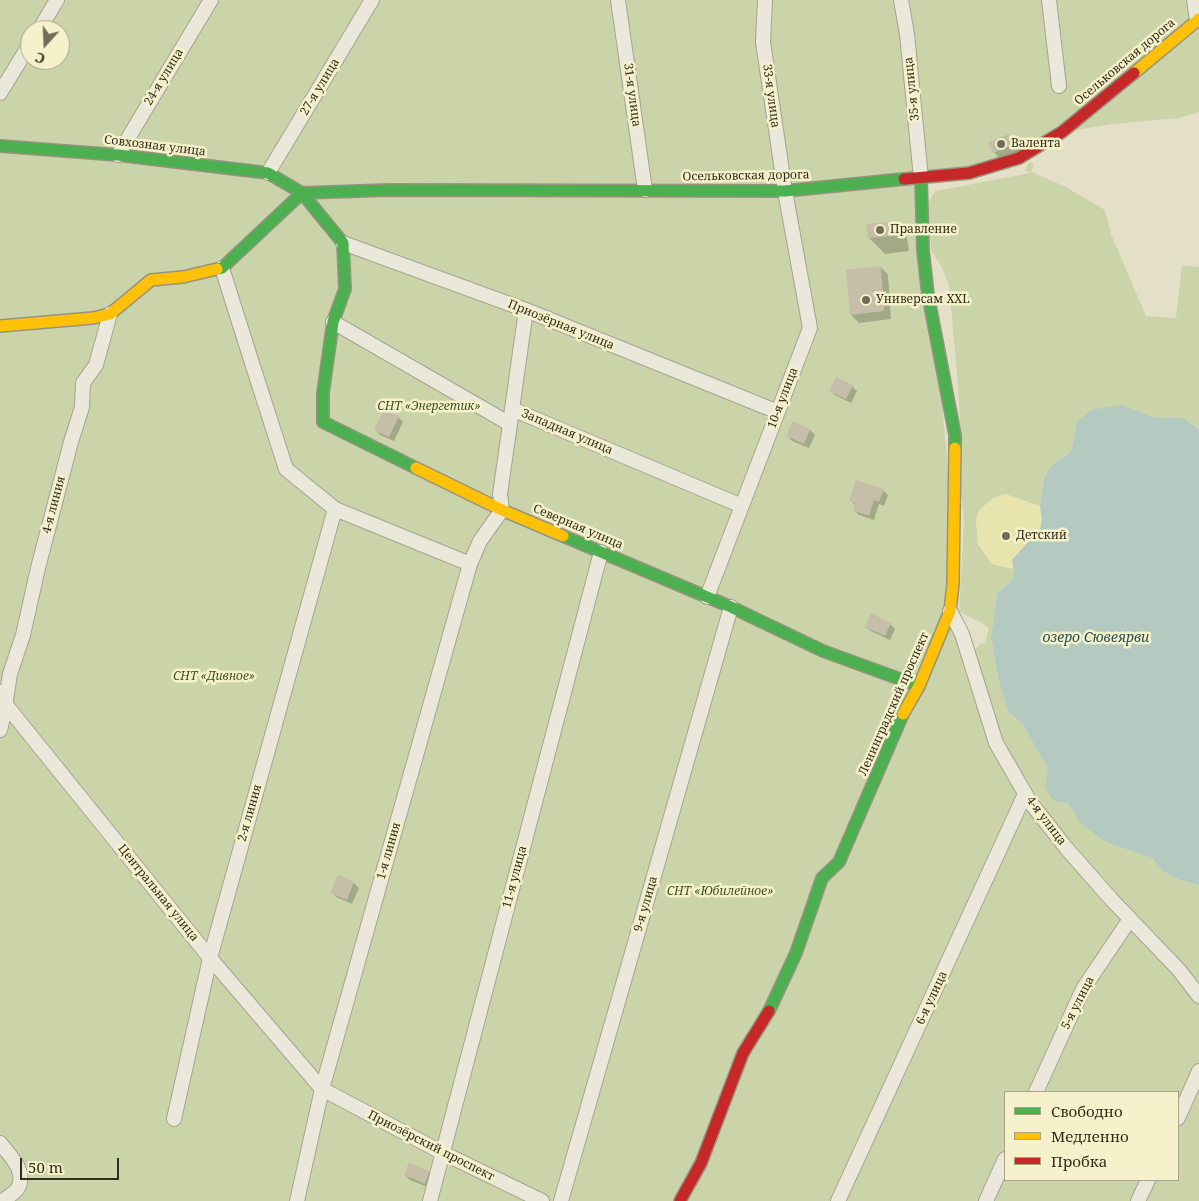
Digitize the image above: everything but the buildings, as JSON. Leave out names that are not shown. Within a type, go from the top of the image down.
[{"type":"street","points":[[44,20],[57,0]]},
{"type":"street","name":"24-я улица","points":[[118,155],[211,0]]},
{"type":"street","name":"27-я улица","points":[[268,173],[372,0]]},
{"type":"street","name":"31-я улица","points":[[618,0],[645,190]]},
{"type":"street","name":"33-я улица","points":[[765,0],[763,42],[785,191]]},
{"type":"street","name":"35-я улица","points":[[901,0],[907,34],[921,178]]},
{"type":"street","points":[[1049,0],[1059,86]]},
{"type":"street","points":[[1194,0],[1198,19]]},
{"type":"street","name":"Осельковская дорога","points":[[302,193],[389,190],[785,191],[969,173],[1019,158],[1062,132],[1198,19]]},
{"type":"street","points":[[0,94],[20,61]]},
{"type":"street","name":"Совхозная улица","points":[[0,146],[118,155],[268,173],[302,193]]},
{"type":"street","name":"Ленинградский проспект","points":[[680,1201],[701,1163],[743,1053],[770,1009],[796,953],[822,878],[839,862],[903,714],[920,686],[950,611],[953,584],[955,435],[928,295],[923,250],[921,178]]},
{"type":"street","name":"10-я улица","points":[[707,597],[810,328],[785,191]]},
{"type":"street","points":[[0,326],[93,318],[110,314],[151,280],[183,277],[222,268],[302,193],[343,243],[345,290],[333,322]]},
{"type":"street","name":"Приозёрная улица","points":[[343,243],[526,310],[778,412]]},
{"type":"street","points":[[222,268],[286,468],[335,510],[470,564]]},
{"type":"street","points":[[512,409],[526,310]]},
{"type":"street","name":"4-я линия","points":[[0,730],[4,699],[10,674],[23,634],[68,451],[82,407],[83,383],[96,365],[110,314]]},
{"type":"street","name":"Западная улица","points":[[333,322],[510,424],[512,409],[742,506]]},
{"type":"street","name":"Северная улица","points":[[333,322],[323,393],[323,422],[502,510],[731,607],[823,651],[920,686]]},
{"type":"street","points":[[502,510],[500,494],[510,424]]},
{"type":"street","name":"2-я линия","points":[[174,1119],[210,958],[335,510]]},
{"type":"street","name":"1-я линия","points":[[297,1201],[322,1089],[470,564],[480,541],[502,510]]},
{"type":"street","name":"11-я улица","points":[[430,1201],[601,552]]},
{"type":"street","name":"9-я улица","points":[[561,1201],[731,607]]},
{"type":"street","name":"4-я улица","points":[[950,611],[962,634],[996,743],[1025,794],[1067,848],[1130,919],[1179,970],[1199,996]]},
{"type":"street","name":"Центральная улица","points":[[4,699],[210,958],[322,1089]]},
{"type":"street","name":"6-я улица","points":[[838,1201],[1025,794]]},
{"type":"street","name":"5-я улица","points":[[1036,1091],[1083,989],[1130,919]]},
{"type":"street","points":[[1179,1116],[1199,1071]]},
{"type":"street","name":"Приозёрский проспект","points":[[322,1089],[442,1153],[542,1201]]},
{"type":"street","points":[[0,1143],[19,1167],[21,1177],[17,1189],[3,1201]]},
{"type":"street","points":[[986,1201],[1004,1160]]},
{"type":"street","points":[[1138,1201],[1148,1181]]},
{"type":"green space","points":[[0,0],[1199,0],[1199,112],[1179,118],[1114,124],[1062,132],[1019,158],[922,178],[954,537],[950,611],[974,651],[980,644],[985,643],[989,628],[959,611],[964,520],[960,481],[961,434],[957,374],[949,284],[931,250],[928,202],[936,191],[1030,173],[1025,170],[1029,162],[1034,164],[1031,172],[1064,186],[1105,210],[1111,234],[1146,316],[1176,318],[1182,265],[1199,267],[1199,428],[1184,418],[1153,417],[1122,405],[1077,422],[1071,451],[1049,468],[1044,478],[1040,506],[1005,494],[993,498],[976,519],[978,544],[992,564],[1013,569],[1014,576],[997,593],[991,637],[998,677],[1008,712],[1022,723],[1079,822],[1105,842],[1152,858],[1162,871],[1180,880],[1199,885],[1199,1201],[296,1201],[464,565],[295,1201],[0,1201]]},
{"type":"sand","name":"Детский","points":[[1005,494],[1040,506],[1042,519],[1040,531],[1028,541],[1012,564],[1013,569],[992,564],[978,544],[976,519],[980,509],[993,498]]},
{"type":"water","name":"озеро Сювеярви","points":[[1122,405],[1153,417],[1184,418],[1199,429],[1199,885],[1180,880],[1162,871],[1152,858],[1105,842],[1079,822],[1068,803],[1054,801],[1045,788],[1048,769],[1022,723],[1008,712],[998,677],[991,637],[997,593],[1014,576],[1012,560],[1040,531],[1042,519],[1040,506],[1044,478],[1049,468],[1071,451],[1077,422],[1091,410]]},
{"type":"traffic: fast","points":[[0,146],[118,155],[268,173],[302,193],[343,243],[345,289],[333,322],[323,393],[323,422],[416,468]]},
{"type":"traffic: fast","points":[[921,178],[923,250],[928,295],[955,435],[955,448]]},
{"type":"traffic: fast","points":[[302,193],[389,190],[785,191],[904,179]]},
{"type":"traffic: fast","points":[[217,269],[222,268],[302,193]]},
{"type":"traffic: fast","points":[[563,536],[731,607],[823,651],[919,686]]},
{"type":"traffic: fast","points":[[769,1011],[796,953],[822,878],[839,862],[903,714]]},
{"type":"traffic: slow","points":[[1134,73],[1199,19]]},
{"type":"traffic: slow","points":[[0,326],[93,318],[110,314],[151,280],[183,277],[217,269]]},
{"type":"traffic: slow","points":[[903,714],[919,686],[950,611],[953,584],[955,448]]},
{"type":"traffic: slow","points":[[416,468],[502,510],[563,536]]},
{"type":"traffic: jam","points":[[904,179],[969,173],[1019,158],[1062,132],[1134,73]]},
{"type":"traffic: jam","points":[[680,1201],[701,1163],[743,1053],[769,1011]]},
{"type":"place","name":"Валента","points":[[1001,144]]},
{"type":"place","name":"Правление","points":[[880,230]]},
{"type":"place","name":"Универсам XXL","points":[[866,300]]},
{"type":"place","name":"Детский","points":[[1006,536]]},
{"type":"park label","name":"СНТ «Энергетик»","points":[[429,407]]},
{"type":"park label","name":"СНТ «Дивное»","points":[[214,677]]},
{"type":"park label","name":"СНТ «Юбилейное»","points":[[720,892]]}]
